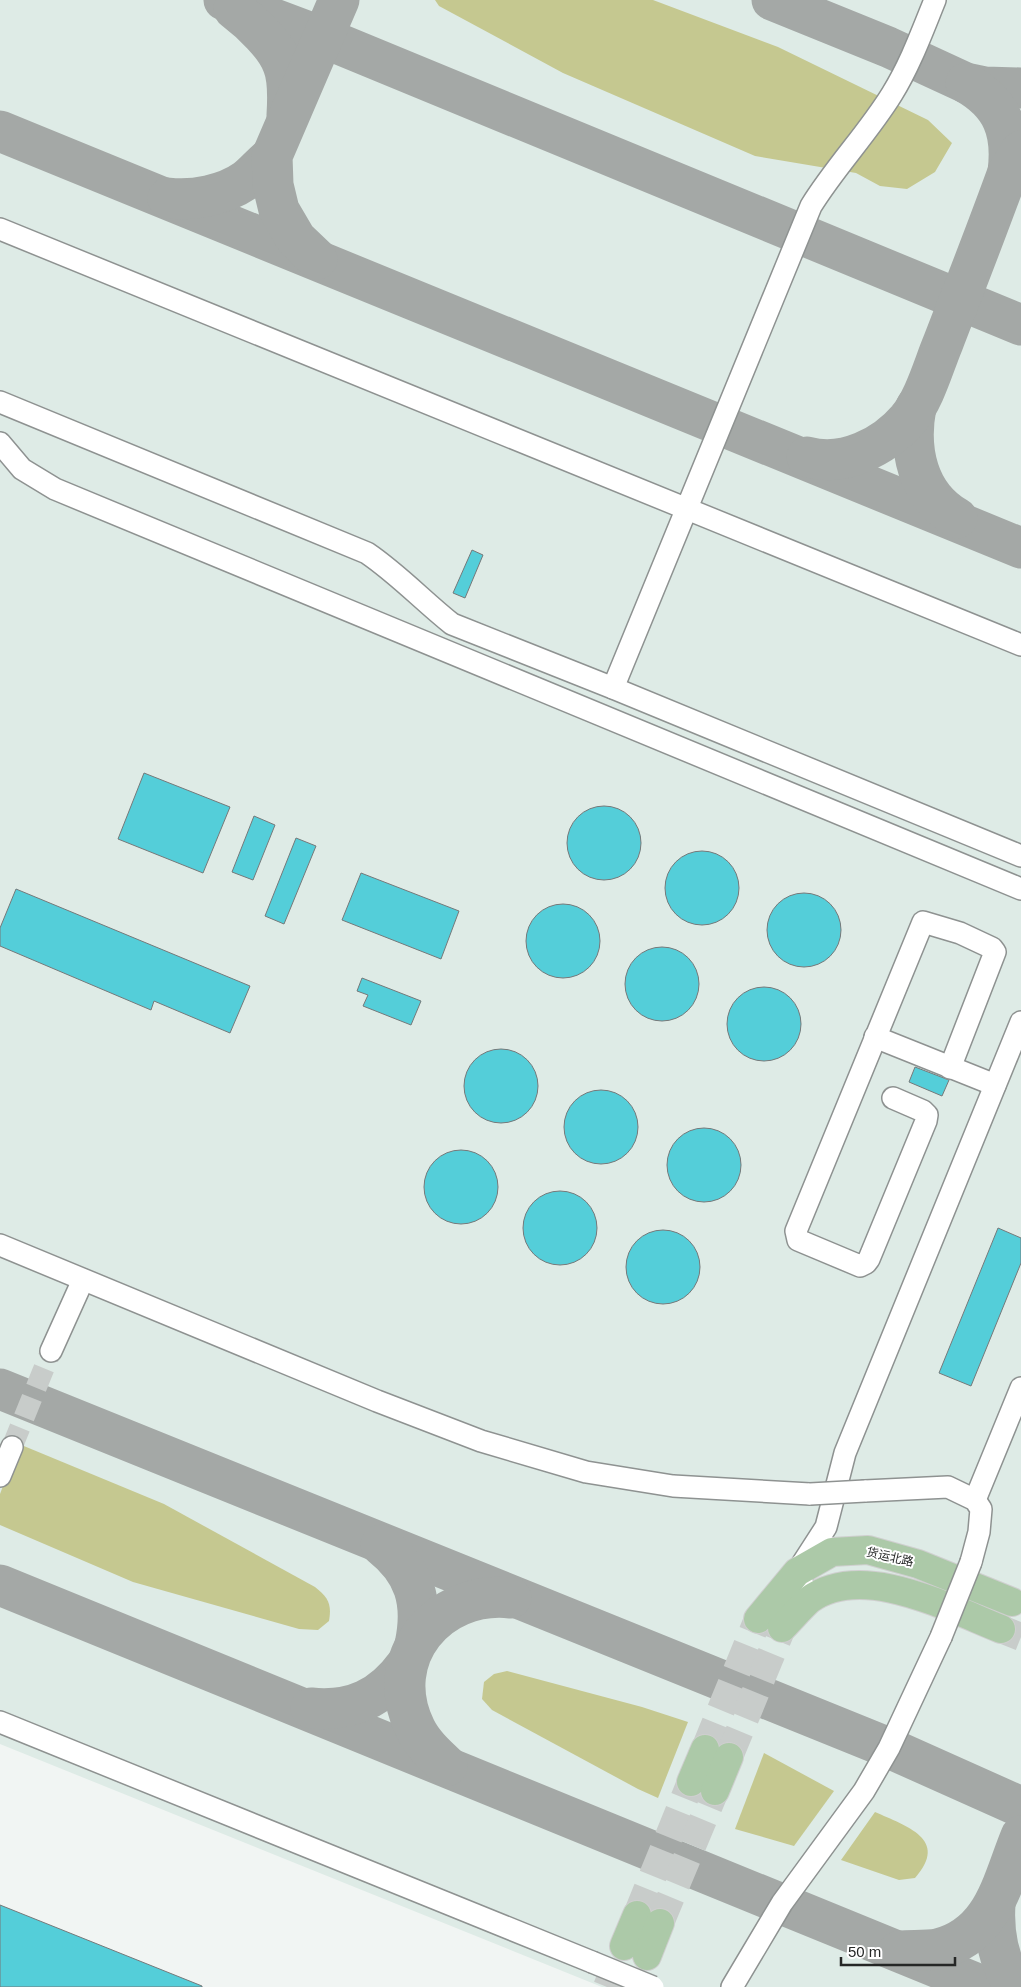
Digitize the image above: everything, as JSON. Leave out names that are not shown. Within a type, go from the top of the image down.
[{"type":"main road","name":"货运北路","points":[[1001,1629],[912,1593],[881,1586],[846,1584],[810,1600],[770,1623],[798,1572],[832,1552],[868,1550],[918,1564],[1012,1602]]},
{"type":"main road","points":[[703,1787],[717,1753]]},
{"type":"main road","points":[[635,1951],[648,1919]]},
{"type":"lane","points":[[613,688],[811,206],[829,177],[892,96],[904,74],[935,0]]},
{"type":"lane","points":[[0,230],[1021,645]]},
{"type":"lane","points":[[0,402],[367,553],[388,567],[431,608],[452,624],[613,688],[1021,856]]},
{"type":"lane","points":[[0,443],[22,469],[55,488],[1021,889]]},
{"type":"lane","points":[[893,1098],[923,1111],[927,1115],[926,1121],[869,1259],[860,1266],[798,1240],[795,1236],[921,924],[927,922],[960,933],[992,948],[995,952],[950,1068]]},
{"type":"lane","points":[[810,1600],[798,1572],[826,1527],[845,1453],[1021,1022]]},
{"type":"lane","points":[[875,1037],[994,1085]]},
{"type":"lane","points":[[0,1245],[377,1402],[482,1441],[586,1472],[673,1486],[810,1494],[948,1487],[975,1500],[981,1509],[979,1532],[970,1562],[941,1637],[889,1748],[864,1792],[782,1903],[732,1987]]},
{"type":"lane","points":[[52,1351],[83,1280]]},
{"type":"lane","points":[[975,1500],[1021,1388]]},
{"type":"lane","points":[[0,1476],[12,1447]]},
{"type":"lane","points":[[0,1722],[654,1987]]},
{"type":"shaded area","points":[[0,0],[1021,0],[1021,1987],[602,1987],[0,1744]]},
{"type":"green space","points":[[435,0],[653,0],[778,47],[928,120],[952,143],[935,172],[907,189],[880,186],[856,173],[755,156],[563,73],[439,6]]},
{"type":"green space","points":[[19,1444],[164,1504],[315,1587],[328,1601],[330,1610],[329,1621],[318,1630],[299,1629],[133,1582],[0,1525],[0,1494]]},
{"type":"green space","points":[[507,1671],[642,1707],[688,1722],[658,1798],[492,1710],[482,1699],[484,1682],[494,1674]]},
{"type":"green space","points":[[764,1753],[834,1791],[794,1846],[735,1829]]},
{"type":"green space","points":[[875,1812],[911,1829],[926,1844],[928,1853],[925,1865],[915,1878],[899,1880],[841,1860]]},
{"type":"building","points":[[472,550],[483,555],[465,598],[453,593]]},
{"type":"building","points":[[144,773],[230,807],[203,873],[118,839]]},
{"type":"building","points":[[604,806],[625,812],[635,822],[641,843],[635,864],[625,874],[604,880],[583,874],[573,864],[567,843],[573,822],[583,812]]},
{"type":"building","points":[[254,816],[275,825],[253,880],[232,872]]},
{"type":"building","points":[[296,838],[316,846],[284,924],[265,916]]},
{"type":"building","points":[[702,851],[723,857],[733,867],[739,888],[733,909],[723,919],[702,925],[681,919],[671,909],[665,888],[671,867],[681,857]]},
{"type":"building","points":[[361,873],[459,911],[441,959],[342,920]]},
{"type":"building","points":[[16,889],[250,986],[230,1033],[154,1001],[151,1010],[0,946],[0,928]]},
{"type":"building","points":[[804,893],[825,899],[835,909],[841,930],[835,951],[825,961],[804,967],[783,961],[773,951],[767,930],[773,909],[783,899]]},
{"type":"building","points":[[563,904],[584,910],[594,920],[600,941],[594,962],[584,972],[563,978],[542,972],[532,962],[526,941],[532,920],[542,910]]},
{"type":"building","points":[[662,947],[683,953],[693,963],[699,984],[693,1005],[683,1015],[662,1021],[641,1015],[631,1005],[625,984],[631,963],[641,953]]},
{"type":"building","points":[[362,978],[421,1001],[411,1025],[363,1006],[368,995],[357,991]]},
{"type":"building","points":[[764,987],[785,993],[795,1003],[801,1024],[795,1045],[785,1055],[764,1061],[743,1055],[733,1045],[727,1024],[733,1003],[743,993]]},
{"type":"building","points":[[501,1049],[522,1055],[532,1065],[538,1086],[532,1107],[522,1117],[501,1123],[480,1117],[470,1107],[464,1086],[470,1065],[480,1055]]},
{"type":"building","points":[[915,1067],[949,1080],[942,1096],[909,1082]]},
{"type":"building","points":[[601,1090],[622,1096],[632,1106],[638,1127],[632,1148],[622,1158],[601,1164],[580,1158],[570,1148],[564,1127],[570,1106],[580,1096]]},
{"type":"building","points":[[704,1128],[725,1134],[735,1144],[741,1165],[735,1186],[725,1196],[704,1202],[683,1196],[673,1186],[667,1165],[673,1144],[683,1134]]},
{"type":"building","points":[[461,1150],[482,1156],[492,1166],[498,1187],[492,1208],[482,1218],[461,1224],[440,1218],[430,1208],[424,1187],[430,1166],[440,1156]]},
{"type":"building","points":[[560,1191],[581,1197],[591,1207],[597,1228],[591,1249],[581,1259],[560,1265],[539,1259],[529,1249],[523,1228],[529,1207],[539,1197]]},
{"type":"building","points":[[998,1228],[1021,1238],[1021,1263],[971,1386],[939,1373]]},
{"type":"building","points":[[663,1230],[684,1236],[694,1246],[700,1267],[694,1288],[684,1298],[663,1304],[642,1298],[632,1288],[626,1267],[632,1246],[642,1236]]},
{"type":"building","points":[[0,1905],[202,1986],[202,1987],[0,1987]]},
{"type":"taxiway","points":[[224,0],[322,37],[1021,325]]},
{"type":"taxiway","points":[[317,259],[296,239],[279,210],[273,185],[272,156],[339,0]]},
{"type":"taxiway","points":[[772,0],[888,47],[966,83],[985,87],[1021,88]]},
{"type":"taxiway","points":[[234,9],[262,34],[280,57],[287,83],[287,115]]},
{"type":"taxiway","points":[[966,83],[989,100],[1003,120],[1009,144],[1008,172]]},
{"type":"taxiway","points":[[0,131],[1021,548]]},
{"type":"taxiway","points":[[807,457],[835,459],[849,457],[862,452],[887,438],[914,411],[928,382],[1008,172],[1021,151]]},
{"type":"taxiway","points":[[168,198],[198,198],[228,190],[246,180],[272,156]]},
{"type":"taxiway","points":[[916,407],[913,439],[915,455],[924,484],[943,508],[957,518]]},
{"type":"taxiway","points":[[0,1389],[889,1748],[1021,1807]]},
{"type":"taxiway","points":[[381,1545],[402,1566],[414,1589],[418,1615],[415,1645]]},
{"type":"taxiway","points":[[0,1585],[985,1987]]},
{"type":"taxiway","points":[[447,1766],[421,1739],[406,1702],[405,1677],[411,1654],[423,1634],[440,1617],[460,1605],[485,1598],[511,1598]]},
{"type":"taxiway","points":[[311,1708],[340,1708],[365,1700],[387,1686],[406,1665]]},
{"type":"taxiway","points":[[899,1951],[938,1949],[957,1942],[972,1932],[984,1919],[993,1904],[1021,1836]]},
{"type":"taxiway","points":[[991,1914],[995,1904],[995,1926],[998,1947],[1004,1967],[1015,1987]]},
{"type":"tunnel","points":[[12,1447],[51,1351]]},
{"type":"tunnel","points":[[705,1749],[758,1619]]},
{"type":"tunnel","points":[[729,1757],[782,1628]]},
{"type":"tunnel","points":[[1001,1629],[1021,1637]]},
{"type":"tunnel","points":[[637,1915],[691,1782]]},
{"type":"tunnel","points":[[660,1923],[715,1791]]},
{"type":"tunnel","points":[[607,1987],[624,1946]]}]
